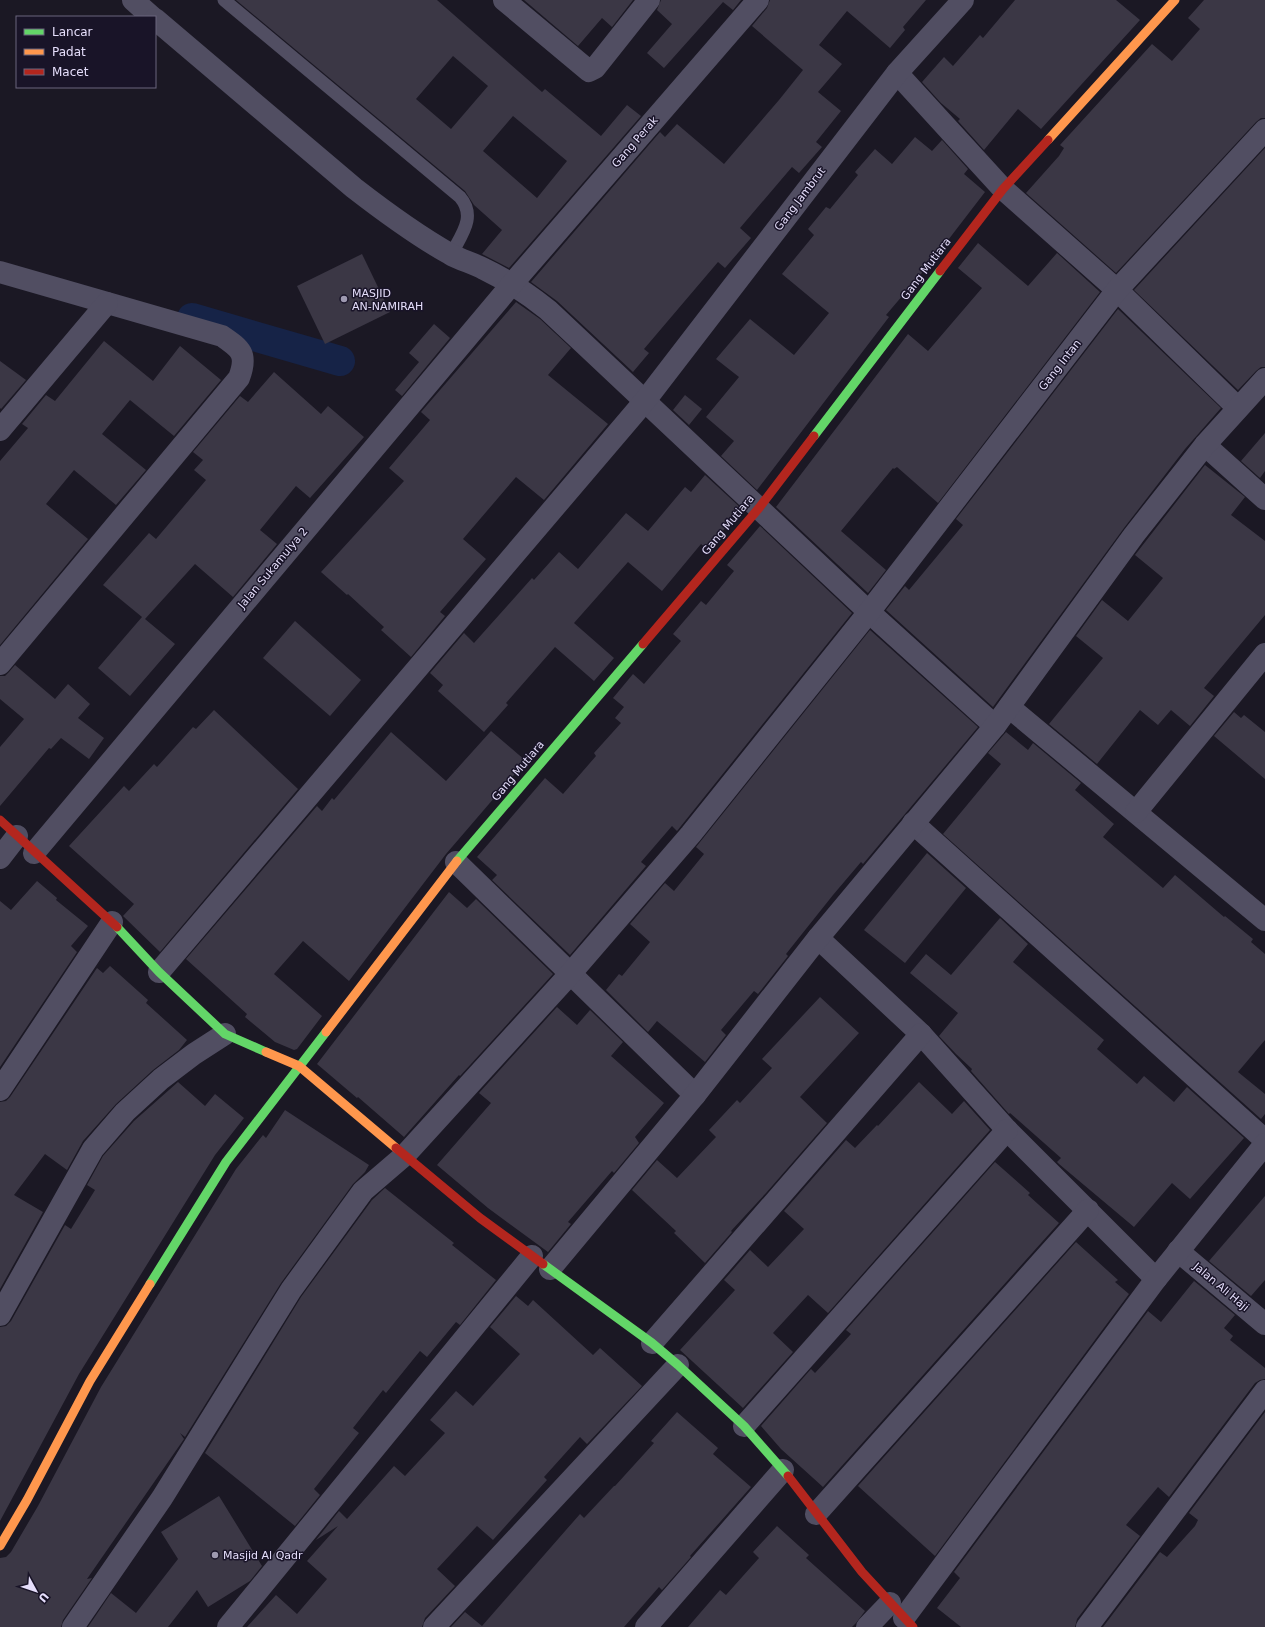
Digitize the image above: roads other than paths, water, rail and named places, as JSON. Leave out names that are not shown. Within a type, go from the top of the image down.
[{"type":"street","points":[[504,0],[590,71],[595,68],[649,0]]},
{"type":"street","name":"Gang Perak","points":[[512,284],[758,0]]},
{"type":"street","name":"Gang Jambrut","points":[[159,972],[644,402],[897,73],[963,0]]},
{"type":"street","name":"Gang Mutiara","points":[[0,1546],[27,1500],[90,1381],[226,1162],[456,862],[759,508],[1002,189],[1175,0]]},
{"type":"street","points":[[148,9],[354,188],[415,234],[451,255],[483,268],[512,284],[548,310],[644,402],[869,612],[995,726]]},
{"type":"street","points":[[897,73],[1002,189],[1117,290],[1238,408]]},
{"type":"street","name":"Gang Intan","points":[[73,1627],[162,1498],[291,1290],[363,1191],[405,1155],[571,973],[691,834],[869,612],[1117,290],[1265,130]]},
{"type":"street","points":[[0,664],[239,378],[244,364],[242,354],[235,345],[222,336],[107,303],[3,277]]},
{"type":"street","name":"Jalan Sukamulya 2","points":[[34,853],[512,284]]},
{"type":"street","points":[[0,430],[107,303]]},
{"type":"street","points":[[550,1269],[695,1095],[818,938],[995,726],[1134,535],[1205,445],[1265,379]]},
{"type":"street","points":[[1205,445],[1265,499]]},
{"type":"street","points":[[1136,812],[1265,654]]},
{"type":"street","points":[[1009,707],[1265,920]]},
{"type":"street","points":[[0,820],[34,853],[59,873],[112,922],[159,972],[225,1034],[300,1066],[480,1218],[652,1343],[678,1365],[744,1426],[783,1470],[862,1572],[902,1616]]},
{"type":"street","points":[[913,823],[1265,1140]]},
{"type":"street","points":[[0,858],[17,836]]},
{"type":"street","points":[[456,862],[695,1095]]},
{"type":"street","points":[[0,1090],[112,922]]},
{"type":"street","points":[[818,938],[921,1034],[1008,1130],[1156,1279]]},
{"type":"street","points":[[0,1315],[93,1149],[126,1112],[161,1079],[194,1054],[225,1034]]},
{"type":"street","points":[[652,1343],[921,1034]]},
{"type":"street","points":[[744,1426],[1008,1130]]},
{"type":"street","points":[[867,1627],[902,1616],[1156,1279],[1265,1144]]},
{"type":"street","points":[[816,1514],[1088,1210]]},
{"type":"street","name":"Jalan Ali Haji","points":[[1178,1251],[1265,1324]]},
{"type":"street","points":[[228,1627],[532,1256]]},
{"type":"street","points":[[434,1627],[678,1365]]},
{"type":"street","points":[[1087,1627],[1265,1391]]},
{"type":"street","points":[[646,1627],[783,1470]]},
{"type":"lane","points":[[224,0],[460,197],[468,210],[468,220],[451,255]]},
{"type":"waterway","points":[[192,318],[340,361]]},
{"type":"place","name":"MASJID AN-NAMIRAH","points":[[344,299]]},
{"type":"place","name":"Masjid Al Qadr","points":[[215,1555]]}]
